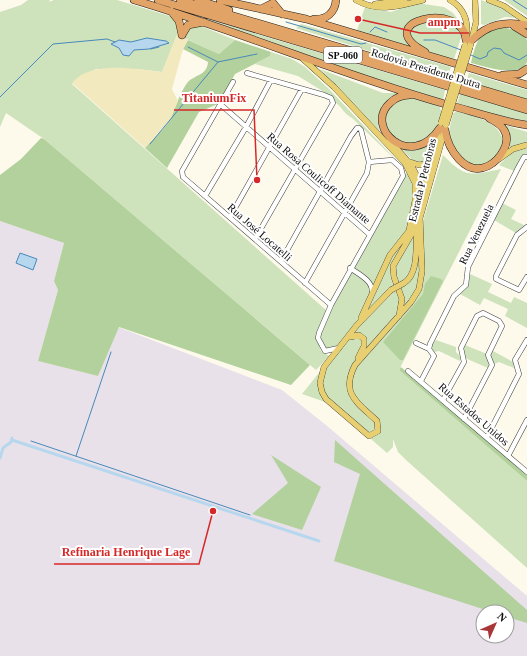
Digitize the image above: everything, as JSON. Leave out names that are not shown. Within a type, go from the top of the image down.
[{"type":"highway","points":[[134,0],[205,22],[302,59],[418,96],[525,126]]},
{"type":"highway","name":"Rodovia Presidente Dutra","points":[[158,0],[527,110]]},
{"type":"highway","name":"Rodovia Presidente Dutra","points":[[180,0],[527,103]]},
{"type":"highway","points":[[198,0],[276,25],[331,45]]},
{"type":"highway","points":[[220,0],[306,19],[527,85]]},
{"type":"highway","points":[[306,19],[319,19],[330,15],[333,11],[336,0]]},
{"type":"highway","points":[[417,9],[426,2]]},
{"type":"highway","points":[[443,5],[457,14],[462,20],[466,28],[468,43]]},
{"type":"highway","points":[[171,11],[180,21],[182,35],[188,25],[205,22]]},
{"type":"highway","points":[[410,18],[408,30],[412,42],[418,48],[435,58]]},
{"type":"highway","points":[[468,43],[486,28],[504,23],[527,25]]},
{"type":"highway","points":[[504,23],[515,26],[527,34]]},
{"type":"highway","points":[[494,75],[519,74],[527,69]]},
{"type":"highway","points":[[418,96],[401,96],[386,106],[382,121],[387,135],[402,145],[419,146],[427,142],[443,126],[450,148],[463,162],[477,167],[490,165],[505,146],[507,138],[504,130],[497,123],[483,114]]},
{"type":"main road","points":[[356,0],[364,5],[382,8],[426,2]]},
{"type":"main road","points":[[361,0],[379,4],[405,0]]},
{"type":"main road","points":[[450,0],[458,6],[467,20],[468,43]]},
{"type":"main road","points":[[347,338],[355,334],[362,336],[364,339],[364,346],[348,382],[351,395],[377,421],[378,431],[371,436],[366,436],[326,399],[322,392],[320,383],[324,367],[357,325],[391,290],[404,283],[412,276],[418,218],[430,163],[476,22],[475,0]]},
{"type":"main road","points":[[489,0],[504,6],[527,22]]},
{"type":"main road","points":[[302,59],[334,87],[407,162],[415,183],[415,201],[409,231],[390,255],[370,301],[357,325]]},
{"type":"main road","name":"Estrada P Petrobras","points":[[398,316],[415,295],[421,279],[420,218],[443,126]]},
{"type":"main road","name":"Estrada P Petrobras","points":[[387,135],[416,172],[419,186],[413,230],[393,266],[394,277],[402,299],[398,316]]},
{"type":"main road","points":[[490,165],[513,149],[527,145]]},
{"type":"main road","points":[[513,149],[527,148]]},
{"type":"main road","points":[[407,162],[419,165],[430,163]]},
{"type":"main road","points":[[355,365],[398,316]]},
{"type":"street","points":[[372,0],[379,4]]},
{"type":"street","points":[[247,73],[331,98],[334,103],[255,239]]},
{"type":"street","points":[[204,196],[246,127],[271,80]]},
{"type":"street","points":[[220,104],[232,82]]},
{"type":"street","points":[[230,217],[302,89]]},
{"type":"street","name":"Rua Rosa Coulicoff Diamante","points":[[220,104],[370,234]]},
{"type":"street","name":"Rua José Locatelli","points":[[220,104],[182,171],[183,177],[331,305]]},
{"type":"street","points":[[280,261],[351,136],[357,128],[359,128],[361,130],[369,162],[369,169],[305,283]]},
{"type":"street","name":"Rua Venezuela","points":[[421,381],[434,356],[429,349],[430,344],[453,299],[466,285],[468,267],[526,156]]},
{"type":"street","points":[[339,348],[325,351],[318,338],[331,305],[350,268],[403,173],[401,168],[392,160],[369,162]]},
{"type":"street","points":[[527,227],[517,236],[496,276],[496,279],[519,290],[527,276]]},
{"type":"street","points":[[350,268],[371,284],[373,290],[370,301]]},
{"type":"street","points":[[443,400],[464,362],[461,348],[479,314],[483,313],[502,324],[488,355],[492,365],[464,419]]},
{"type":"street","points":[[487,437],[518,374],[515,360],[527,340]]},
{"type":"street","points":[[416,343],[429,349]]},
{"type":"street","name":"Rua Estados Unidos","points":[[408,371],[527,472]]},
{"type":"street","points":[[508,456],[527,420]]},
{"type":"shaded area","points":[[0,221],[64,243],[54,281],[58,290],[38,361],[98,376],[118,327],[282,390],[326,425],[527,596],[527,656],[0,656]]},
{"type":"green space","points":[[28,0],[50,0],[49,2],[54,0],[117,0],[176,18],[181,37],[177,35],[162,72],[137,69],[96,69],[72,84],[327,311],[403,176],[410,171],[414,182],[411,221],[416,229],[423,221],[443,155],[464,172],[476,174],[501,169],[399,370],[527,481],[527,568],[406,460],[398,452],[393,439],[393,447],[387,453],[331,404],[302,394],[338,349],[329,351],[317,338],[321,351],[329,356],[316,370],[44,139],[6,113],[0,127],[0,12],[21,5]]},
{"type":"green space","points":[[481,0],[504,8],[519,18],[505,17],[484,25],[481,24]]},
{"type":"green space","points":[[504,0],[527,0],[527,16]]},
{"type":"green space","points":[[417,3],[444,7],[453,13],[461,23],[461,38],[454,59],[356,33],[365,7],[391,12]]},
{"type":"green space","points":[[203,18],[445,90],[443,100],[397,85],[314,62]]},
{"type":"green space","points":[[196,24],[235,40],[219,54],[182,37],[185,31]]},
{"type":"green space","points":[[301,24],[451,67],[448,76],[296,28]]},
{"type":"green space","points":[[503,27],[520,32],[527,40],[527,62],[523,67],[510,71],[471,63],[475,48],[480,38],[488,32]]},
{"type":"green space","points":[[188,40],[219,54],[235,40],[271,52],[270,56],[235,74],[218,104],[199,112],[167,168],[145,148],[169,121],[187,83],[203,72],[207,67],[208,62],[183,49]]},
{"type":"green space","points":[[271,52],[292,59],[305,67],[328,88],[400,164],[347,115],[329,95],[298,76],[255,64],[270,56]]},
{"type":"green space","points":[[320,69],[383,93],[399,93],[388,100],[381,108],[379,113],[379,132]]},
{"type":"green space","points":[[469,73],[527,90],[527,100],[466,82]]},
{"type":"green space","points":[[460,93],[527,114],[527,123],[457,104]]},
{"type":"green space","points":[[411,97],[440,107],[441,123],[434,134],[423,141],[409,146],[387,133],[386,113],[391,105]]},
{"type":"green space","points":[[456,111],[487,121],[498,131],[504,146],[491,162],[482,165],[474,165],[461,159],[448,135],[453,114]]},
{"type":"green space","points":[[502,124],[527,132],[527,144],[517,145],[510,149],[509,136]]},
{"type":"green space","points":[[41,138],[310,365],[291,385],[119,327],[98,376],[38,361],[58,290],[54,281],[64,243],[0,221],[0,175],[21,159]]},
{"type":"green space","points":[[434,142],[430,158],[421,162],[415,163],[402,149],[421,148]]},
{"type":"green space","points":[[527,149],[527,154],[523,154],[514,171],[499,165],[511,153]]},
{"type":"green space","points":[[502,203],[516,210],[511,219],[524,225],[516,233],[494,220]]},
{"type":"green space","points":[[470,274],[492,284],[488,292],[511,303],[514,297],[527,303],[527,328],[505,316],[508,309],[484,298],[480,305],[460,294],[468,284]]},
{"type":"green space","points":[[431,276],[443,281],[403,360],[400,360],[383,342],[423,294],[425,284]]},
{"type":"green space","points":[[436,340],[456,347],[456,352],[461,357],[460,361],[439,351],[434,352],[431,346]]},
{"type":"green space","points":[[465,345],[487,354],[486,357],[489,364],[488,368],[465,358],[463,347]]},
{"type":"green space","points":[[493,351],[513,362],[514,368],[499,362],[494,364],[490,358],[490,353]]},
{"type":"green space","points":[[401,367],[527,475],[527,481],[399,370]]},
{"type":"green space","points":[[335,440],[527,610],[527,623],[515,619],[515,604],[475,604],[475,607],[334,561],[360,474],[334,462]]},
{"type":"green space","points":[[271,455],[321,487],[302,530],[252,514],[288,483]]},
{"type":"sand","points":[[177,34],[188,40],[183,49],[172,89],[178,101],[171,118],[145,148],[72,83],[80,76],[90,71],[102,69],[127,68],[162,72]]},
{"type":"water","points":[[147,38],[166,41],[169,43],[149,49],[134,50],[129,56],[123,55],[119,48],[111,44],[119,40],[131,42]]},
{"type":"water","points":[[20,253],[37,259],[33,270],[16,263]]},
{"type":"waterway","points":[[513,0],[527,9]]},
{"type":"waterway","points":[[286,22],[361,44],[366,43]]},
{"type":"waterway","points":[[370,32],[375,27],[387,32]]},
{"type":"waterway","points":[[0,97],[53,44],[107,39],[115,42]]},
{"type":"waterway","points":[[424,40],[435,40],[461,50]]},
{"type":"waterway","points":[[151,49],[159,47]]},
{"type":"waterway","points":[[188,47],[218,62],[257,54]]},
{"type":"waterway","points":[[471,55],[480,59],[487,56],[488,52],[494,48],[501,49],[504,53],[519,60],[527,55]]},
{"type":"waterway","points":[[150,144],[218,62]]},
{"type":"waterway","points":[[76,456],[111,352]]},
{"type":"waterway","points":[[0,458],[3,448],[11,442],[12,438]]},
{"type":"waterway","points":[[12,440],[319,541]]},
{"type":"waterway","points":[[31,441],[250,515]]},
{"type":"place","name":"ampm","points":[[358,19]]},
{"type":"place","name":"TitaniumFix","points":[[257,180]]},
{"type":"place","name":"Refinaria Henrique Lage","points":[[213,511]]}]
